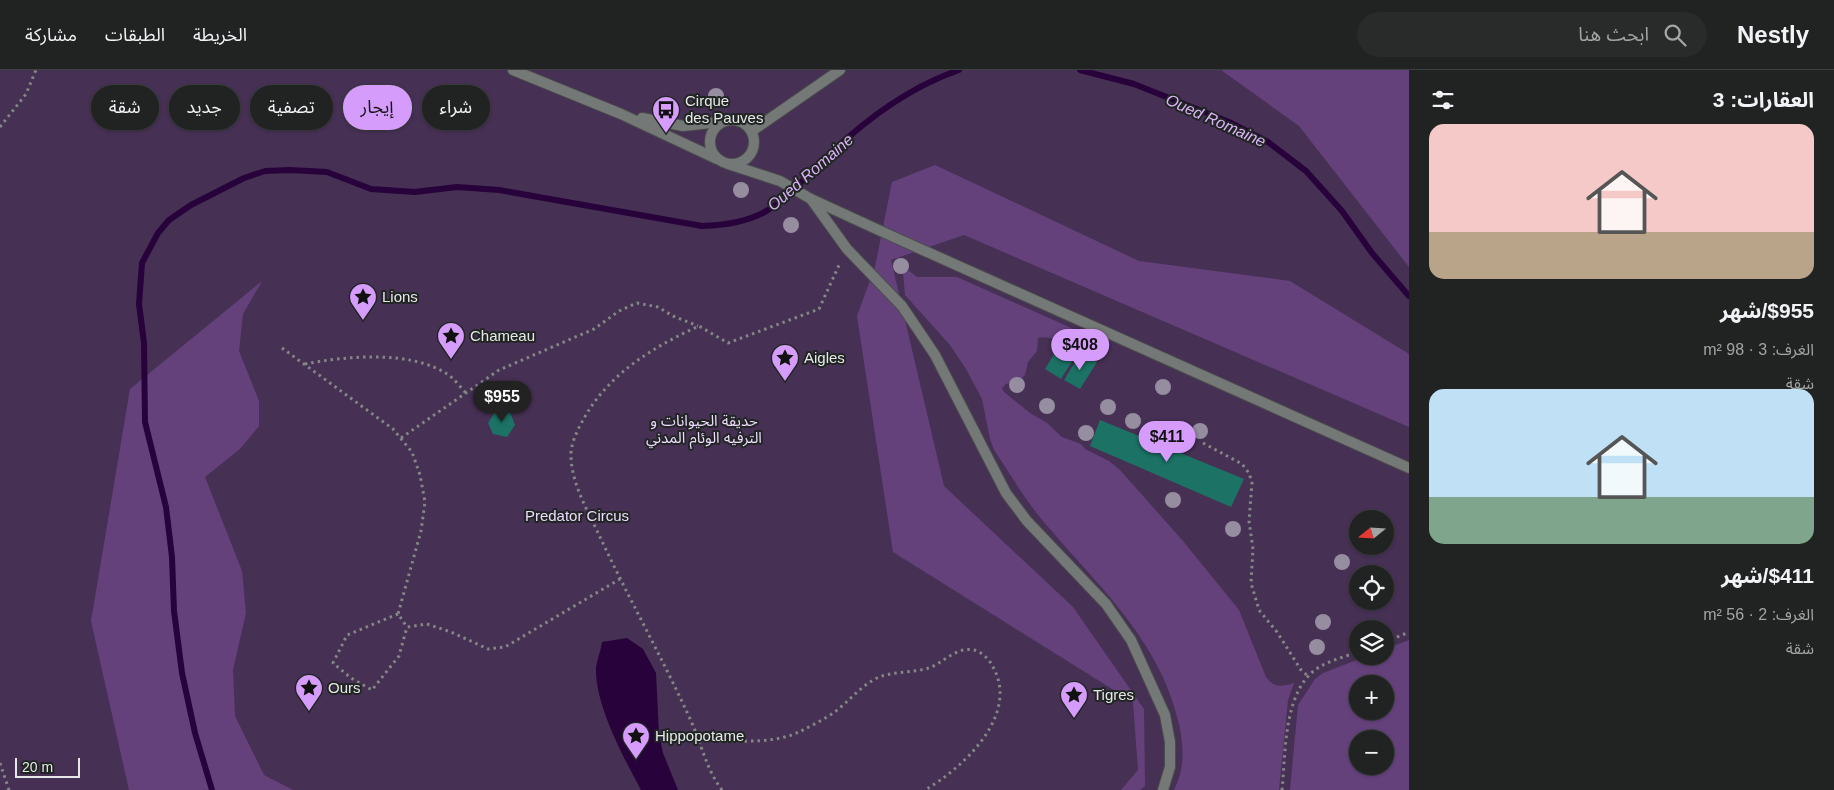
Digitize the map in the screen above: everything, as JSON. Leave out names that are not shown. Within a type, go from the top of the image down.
[{"type":"lane","points":[[513,70],[622,114],[728,164],[780,182],[811,198],[1409,468]]},
{"type":"lane","points":[[752,132],[840,70]]},
{"type":"lane","points":[[622,114],[683,126],[734,119],[741,121],[752,132],[754,139],[753,151],[744,161],[728,164]]},
{"type":"lane","points":[[717,159],[710,147],[709,141],[713,130],[720,122]]},
{"type":"lane","points":[[811,198],[847,249],[902,306],[934,355],[1006,493],[1026,521],[1106,604],[1132,640],[1165,715],[1170,742],[1170,767],[1163,790]]},
{"type":"path","points":[[0,126],[26,94],[36,70]]},
{"type":"path","points":[[401,438],[499,370],[594,329],[619,311],[637,303],[658,307],[673,316],[699,326],[728,343],[819,309],[847,249]]},
{"type":"path","points":[[699,326],[672,338],[639,358],[612,381],[590,407],[577,431],[571,450],[572,471],[620,579],[691,722],[707,766],[722,790]]},
{"type":"path","points":[[282,348],[393,429],[412,452],[420,475],[425,502],[421,531],[398,614],[407,628],[399,656],[372,690],[351,678],[333,663],[347,635],[398,614]]},
{"type":"path","points":[[304,364],[338,358],[374,357],[400,360],[426,365],[447,374],[466,393]]},
{"type":"path","points":[[1203,444],[1242,464],[1249,473],[1252,489],[1248,521],[1253,550],[1250,583],[1259,610],[1278,632],[1301,670],[1308,676]]},
{"type":"path","points":[[407,628],[427,624],[451,632],[488,649],[505,648],[620,579]]},
{"type":"path","points":[[1394,638],[1409,632]]},
{"type":"path","points":[[698,742],[774,739],[799,732],[835,711],[855,693],[878,678],[930,667],[957,652],[973,650],[990,660],[997,673],[1001,694],[995,720],[976,748],[937,783],[925,790]]},
{"type":"path","points":[[1282,790],[1291,707],[1298,689],[1308,676],[1322,666],[1349,656]]},
{"type":"path","points":[[0,763],[9,790]]},
{"type":"green space","name":"حديقة الحيوانات و الترفيه الوئام المدني","points":[[0,70],[1409,70],[1409,790],[0,790]]},
{"type":"shaded area","points":[[1221,70],[1409,70],[1409,267],[1299,126]]},
{"type":"shaded area","points":[[935,165],[1139,261],[1290,281],[1409,354],[1409,427],[964,235],[891,260],[944,486],[1073,607],[1144,709],[1145,786],[1140,790],[1121,790],[1138,770],[1133,702],[893,552],[857,316],[875,267],[892,182]]},
{"type":"shaded area","points":[[908,270],[917,277],[957,277],[1076,330],[1078,335],[1076,339],[1038,338],[1037,351],[1028,362],[1025,375],[1021,379],[1006,384],[1002,388],[1004,392],[1030,413],[1047,423],[1062,437],[1081,444],[1085,449],[1109,461],[1120,470],[1183,541],[1239,610],[1266,677],[1278,686],[1294,683],[1288,700],[1279,790],[1174,790],[1182,766],[1182,741],[1179,724],[1169,693],[1156,664],[1122,612],[1033,508],[994,450],[982,399],[966,369],[950,345],[905,295],[903,272]]},
{"type":"shaded area","points":[[262,281],[243,314],[239,351],[259,401],[259,426],[240,449],[205,477],[242,571],[246,613],[233,670],[235,716],[264,775],[293,790],[129,790],[91,621],[130,389]]},
{"type":"shaded area","points":[[627,638],[643,649],[656,673],[659,734],[663,753],[678,790],[641,790],[605,714],[597,683],[596,668],[602,642]]},
{"type":"shaded area","points":[[1409,640],[1409,790],[1290,790],[1298,705],[1315,679],[1323,673],[1349,663],[1349,665],[1394,665],[1394,646]]},
{"type":"building","points":[[1061,343],[1078,352],[1061,379],[1045,369]]},
{"type":"building","points":[[1080,354],[1097,362],[1080,389],[1064,380]]},
{"type":"building","points":[[496,410],[510,412],[515,425],[507,437],[493,434],[488,423]]},
{"type":"building","points":[[1100,420],[1244,479],[1231,507],[1090,446]]},
{"type":"waterway","points":[[212,790],[195,733],[182,673],[174,611],[172,557],[166,507],[145,422],[144,343],[139,304],[142,263],[158,233],[169,220],[191,205],[244,178],[265,171],[290,170],[327,172],[371,189],[415,192],[457,187],[499,190],[702,226],[726,224],[746,220],[776,205],[846,139],[876,115],[907,94],[959,70]]},
{"type":"waterway","name":"Oued Romaine","points":[[1080,70],[1134,84],[1229,122],[1268,142],[1306,171],[1342,211],[1372,253],[1409,296]]},
{"type":"place","name":"Cirque des Pauves","points":[[666,134]]},
{"type":"place","name":"Lions","points":[[363,321]]},
{"type":"place","name":"Chameau","points":[[451,360]]},
{"type":"place","name":"Aigles","points":[[785,382]]},
{"type":"place","name":"Ours","points":[[309,712]]},
{"type":"place","name":"Tigres","points":[[1074,719]]},
{"type":"place","name":"Hippopotame","points":[[636,760]]},
{"type":"park label","name":"Predator Circus","points":[[577,516]]}]
